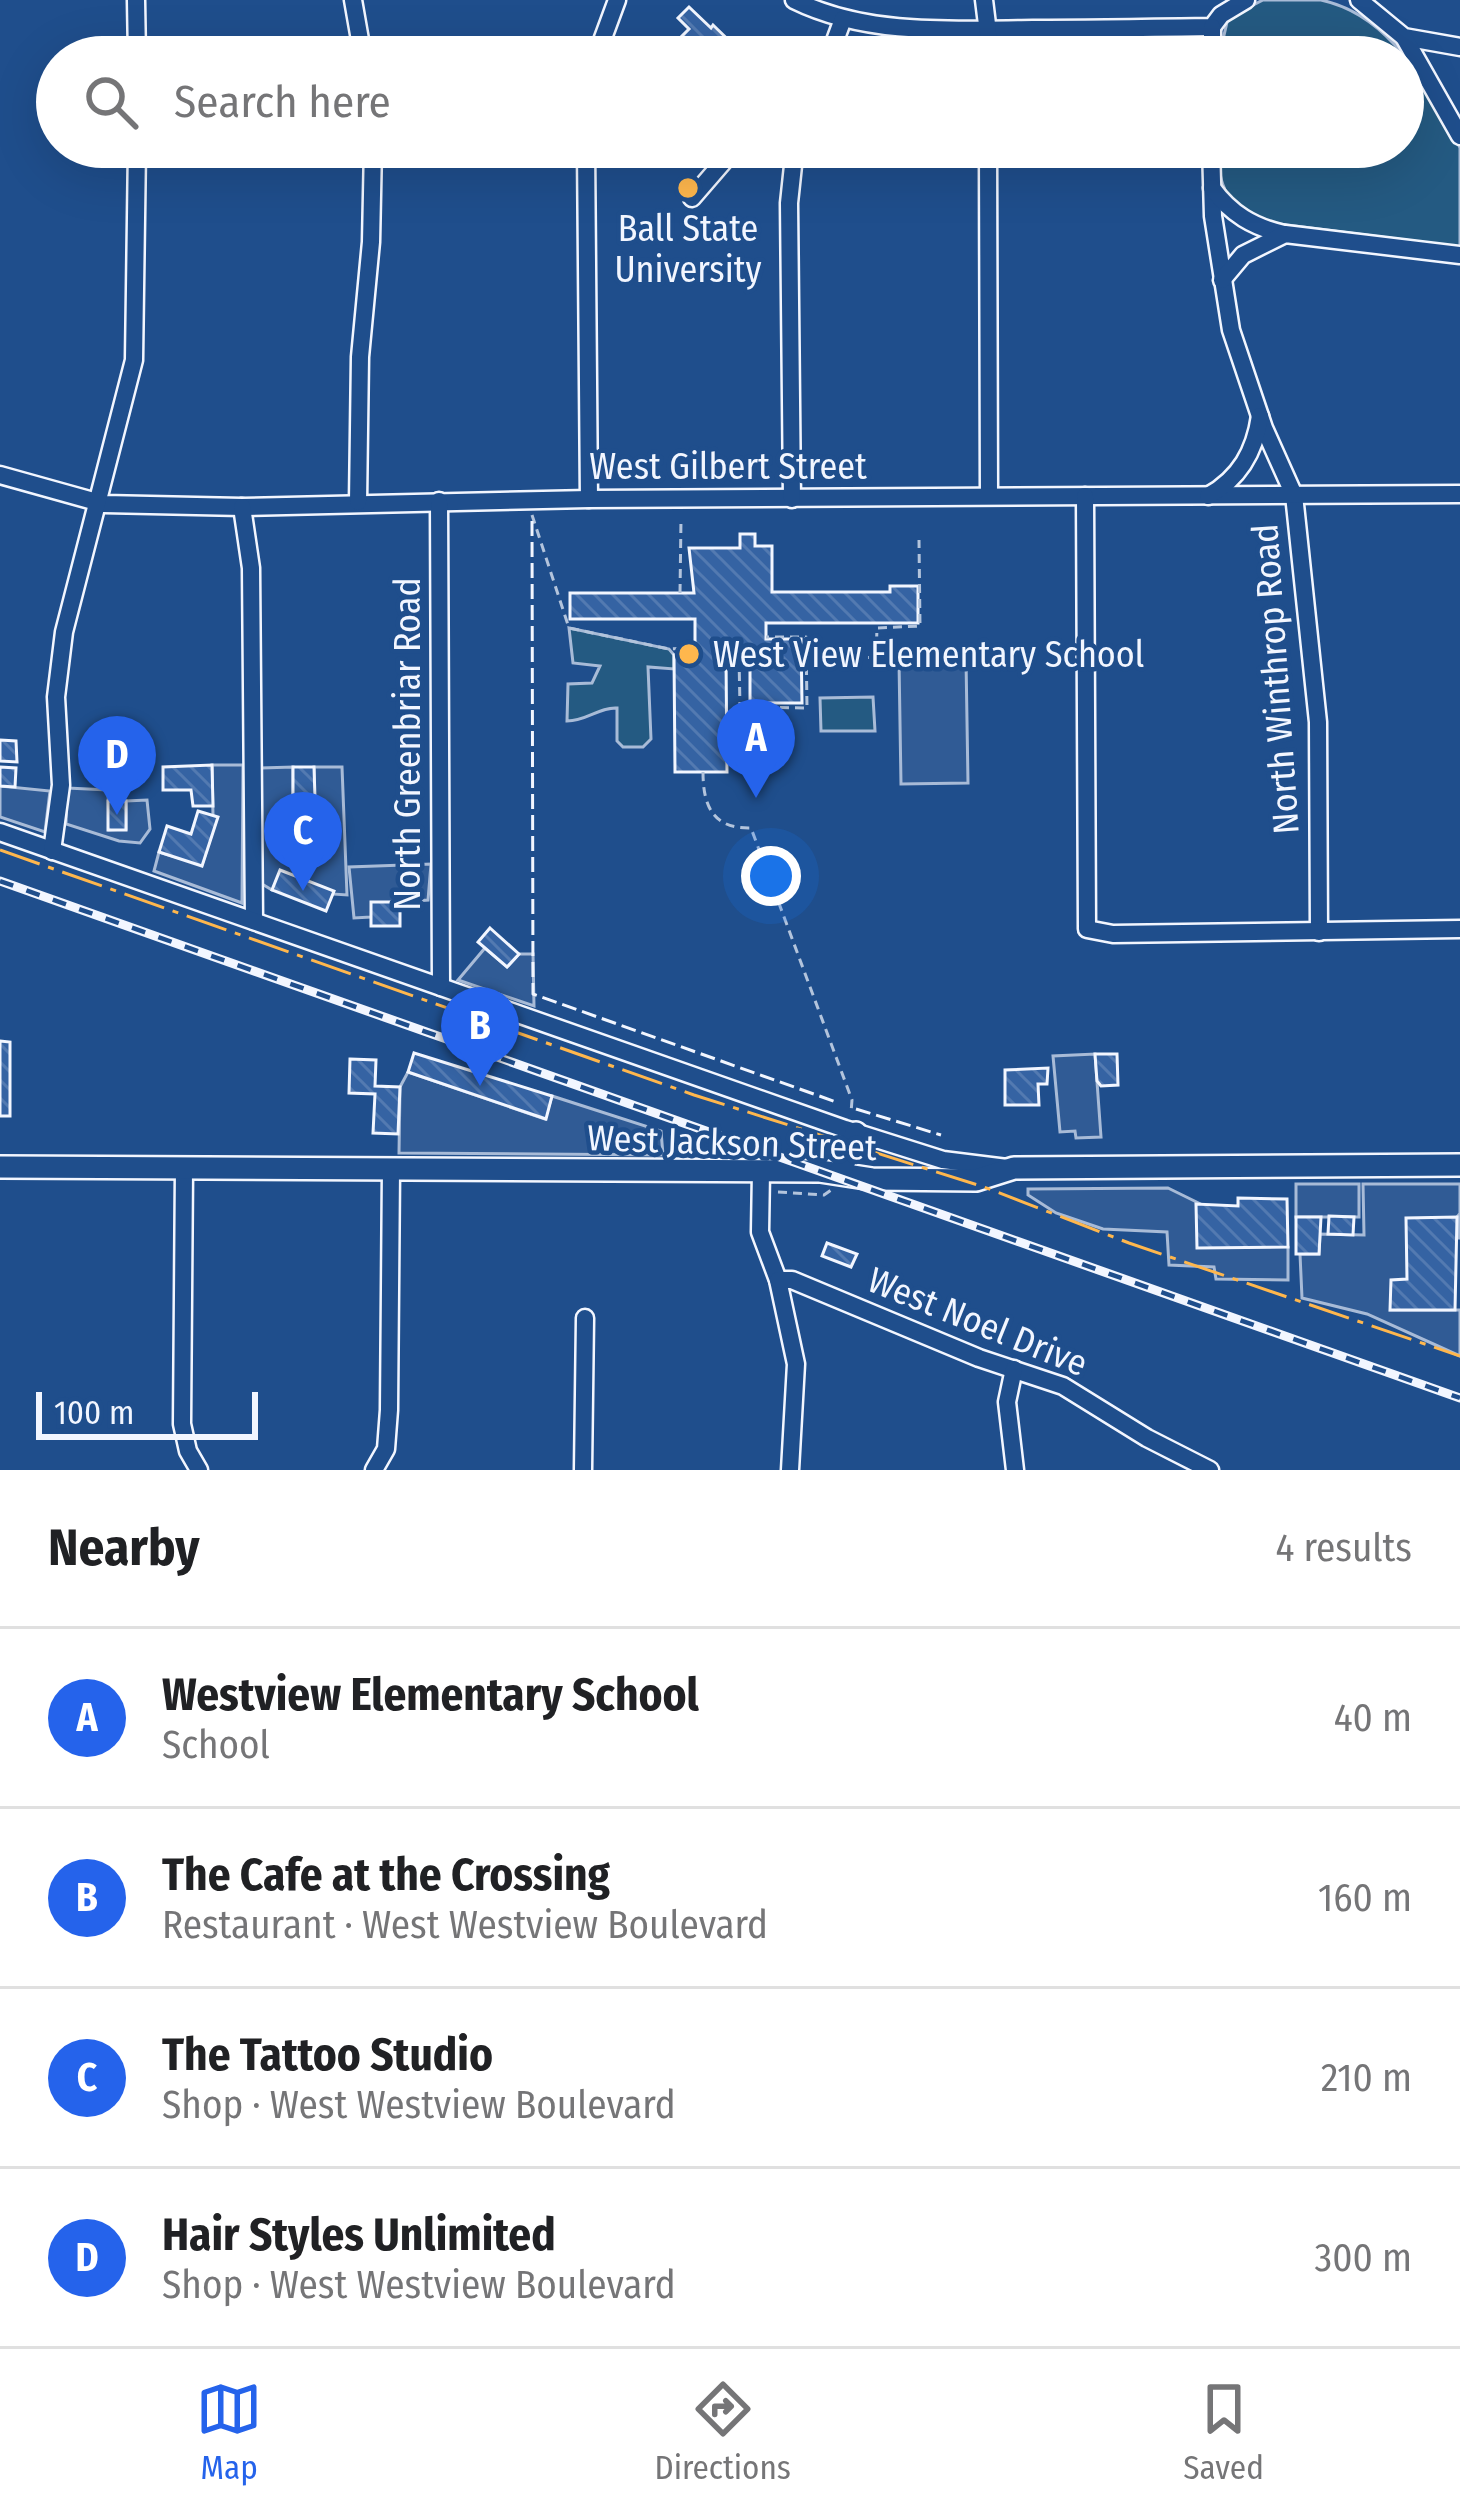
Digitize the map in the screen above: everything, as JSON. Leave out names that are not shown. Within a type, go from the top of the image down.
[{"type":"main road","points":[[836,1178],[853,1124]]},
{"type":"main road","name":"West Jackson Street","points":[[0,1167],[761,1171],[836,1178],[976,1180],[1014,1168],[1460,1166]]},
{"type":"street","points":[[136,0],[137,36]]},
{"type":"street","points":[[353,0],[359,36]]},
{"type":"street","points":[[603,36],[616,0]]},
{"type":"street","points":[[794,0],[843,19],[898,27],[1212,27]]},
{"type":"street","points":[[985,0],[988,36]]},
{"type":"street","points":[[1212,36],[1221,15],[1246,0]]},
{"type":"street","points":[[1358,2],[1403,36]]},
{"type":"street","points":[[837,36],[843,19]]},
{"type":"street","points":[[1424,41],[1460,47]]},
{"type":"street","points":[[1424,72],[1460,136]]},
{"type":"street","points":[[52,851],[61,785],[58,676],[69,608],[134,360],[137,168]]},
{"type":"street","points":[[358,502],[360,357],[373,168]]},
{"type":"street","points":[[586,168],[589,499]]},
{"type":"street","points":[[692,198],[718,168]]},
{"type":"street","points":[[791,499],[793,168]]},
{"type":"street","points":[[988,168],[988,496]]},
{"type":"street","name":"North Winthrop Road","points":[[1211,168],[1221,281],[1232,330],[1260,415],[1294,495],[1318,722],[1319,932]]},
{"type":"street","points":[[1211,186],[1233,212],[1262,229],[1460,255]]},
{"type":"street","points":[[1221,281],[1243,255],[1285,234]]},
{"type":"street","points":[[1208,496],[1242,468],[1253,447],[1260,415]]},
{"type":"street","name":"West Gilbert Street","points":[[0,476],[97,502],[242,508],[589,499],[1460,494]]},
{"type":"street","points":[[1084,496],[1088,929],[1113,934],[1460,929]]},
{"type":"street","name":"North Greenbriar Road","points":[[439,501],[441,986]]},
{"type":"street","points":[[242,508],[251,568],[254,921]]},
{"type":"street","points":[[0,832],[853,1124],[943,1160],[1014,1168]]},
{"type":"street","points":[[184,1168],[182,1424],[188,1451],[199,1470]]},
{"type":"street","points":[[374,1470],[388,1441],[392,1169]]},
{"type":"street","points":[[761,1171],[760,1232],[778,1280],[796,1364],[789,1423],[790,1470]]},
{"type":"street","name":"West Noel Drive","points":[[778,1280],[792,1280],[1064,1386],[1147,1438],[1210,1470]]},
{"type":"street","points":[[583,1470],[585,1318]]},
{"type":"street","points":[[1014,1369],[1007,1402],[1015,1470]]},
{"type":"path","points":[[532,513],[569,628],[669,649],[694,648]]},
{"type":"path","points":[[680,519],[680,593]]},
{"type":"path","points":[[876,657],[877,628],[920,626],[920,540]]},
{"type":"path","points":[[739,657],[740,707],[807,708],[806,637],[766,637]]},
{"type":"path","points":[[807,658],[904,657],[917,667]]},
{"type":"path","points":[[703,772],[705,804],[716,820],[751,828],[852,1100],[853,1124]]},
{"type":"path","points":[[772,1201],[779,1191],[824,1195],[836,1178]]},
{"type":"shaded area","points":[[1263,0],[1321,0],[1366,19],[1386,36],[1224,36],[1228,18]]},
{"type":"shaded area","points":[[1424,85],[1460,148],[1460,247],[1265,222],[1233,201],[1219,168],[1424,168]]},
{"type":"shaded area","points":[[569,628],[669,649],[674,655],[674,669],[648,667],[651,739],[643,747],[623,747],[617,741],[617,708],[567,721],[568,684],[592,683],[600,666],[573,663]]},
{"type":"shaded area","points":[[966,659],[968,783],[901,784],[899,661]]},
{"type":"shaded area","points":[[873,697],[875,731],[821,731],[820,698]]},
{"type":"shaded area","points":[[212,765],[243,765],[242,903],[154,871],[159,852],[202,865],[217,818],[213,816]]},
{"type":"shaded area","points":[[293,767],[293,829],[315,829],[314,767],[342,767],[347,895],[272,890],[262,884],[261,768]]},
{"type":"shaded area","points":[[0,786],[50,791],[45,832],[0,817]]},
{"type":"shaded area","points":[[67,788],[108,790],[109,830],[126,829],[126,801],[147,800],[150,829],[140,843],[66,824]]},
{"type":"shaded area","points":[[431,864],[428,900],[400,902],[371,917],[354,918],[349,867]]},
{"type":"shaded area","points":[[485,948],[507,967],[519,954],[533,954],[534,1006],[458,980]]},
{"type":"shaded area","points":[[1095,1054],[1101,1137],[1076,1138],[1075,1131],[1060,1132],[1053,1056]]},
{"type":"shaded area","points":[[408,1072],[545,1119],[552,1096],[661,1131],[663,1155],[399,1153],[400,1087]]},
{"type":"shaded area","points":[[1296,1184],[1359,1184],[1359,1217],[1296,1217]]},
{"type":"shaded area","points":[[1363,1184],[1460,1184],[1460,1238],[1457,1217],[1407,1279],[1391,1310],[1460,1310],[1460,1356],[1367,1314],[1302,1298],[1300,1254],[1319,1254],[1320,1234],[1364,1235]]},
{"type":"shaded area","points":[[1168,1188],[1288,1247],[1288,1280],[1216,1279],[1214,1267],[1169,1265],[1167,1232],[1103,1229],[1056,1213],[1028,1195],[1028,1189]]},
{"type":"building","points":[[689,7],[724,36],[682,36],[689,29],[678,18]]},
{"type":"building","points":[[740,534],[755,534],[755,546],[772,546],[772,592],[890,592],[890,586],[918,586],[918,623],[766,623],[766,639],[801,639],[802,703],[750,703],[750,657],[726,657],[727,772],[675,772],[674,655],[695,655],[695,619],[570,619],[570,593],[694,593],[689,548],[740,548]]},
{"type":"building","points":[[0,740],[16,741],[17,762],[0,761]]},
{"type":"building","points":[[212,765],[213,806],[193,806],[191,790],[163,790],[163,767]]},
{"type":"building","points":[[0,767],[16,768],[15,787],[0,786]]},
{"type":"building","points":[[293,767],[314,767],[316,829],[293,829]]},
{"type":"building","points":[[108,801],[126,801],[126,830],[108,830]]},
{"type":"building","points":[[198,811],[218,817],[202,866],[159,852],[167,826],[191,834]]},
{"type":"building","points":[[280,870],[334,891],[326,911],[272,890]]},
{"type":"building","points":[[371,902],[400,902],[400,926],[371,926]]},
{"type":"building","points":[[490,928],[519,954],[507,967],[478,942]]},
{"type":"building","points":[[0,1041],[10,1042],[10,1116],[0,1116]]},
{"type":"building","points":[[414,1053],[552,1096],[546,1119],[408,1072]]},
{"type":"building","points":[[1095,1054],[1117,1054],[1118,1085],[1101,1086],[1097,1081]]},
{"type":"building","points":[[350,1059],[376,1060],[375,1086],[400,1087],[398,1134],[373,1133],[375,1094],[349,1093]]},
{"type":"building","points":[[1048,1068],[1047,1084],[1038,1084],[1039,1105],[1005,1105],[1005,1070]]},
{"type":"building","points":[[1238,1198],[1287,1199],[1288,1247],[1197,1248],[1196,1204],[1238,1206]]},
{"type":"building","points":[[1329,1216],[1354,1217],[1353,1235],[1328,1234]]},
{"type":"building","points":[[1296,1217],[1321,1217],[1319,1254],[1296,1254]]},
{"type":"building","points":[[1457,1217],[1455,1310],[1390,1310],[1391,1280],[1407,1279],[1406,1218]]},
{"type":"building","points":[[827,1243],[857,1254],[851,1267],[822,1256]]},
{"type":"railway","points":[[0,881],[1460,1398]]},
{"type":"fence","points":[[532,521],[533,994],[839,1103]]},
{"type":"fence","points":[[856,1109],[941,1135]]},
{"type":"power","points":[[0,850],[694,1095],[984,1187],[1129,1243],[1460,1356]]},
{"type":"place","name":"Ball State University","points":[[688,188]]},
{"type":"place","name":"West View Elementary School","points":[[689,654]]},
{"type":"place","name":"Westview Elementary School","points":[[756,798]]},
{"type":"place","name":"Hair Styles Unlimited","points":[[117,815]]},
{"type":"place","name":"The Tattoo Studio","points":[[303,891]]},
{"type":"place","name":"The Cafe at the Crossing","points":[[480,1086]]}]
